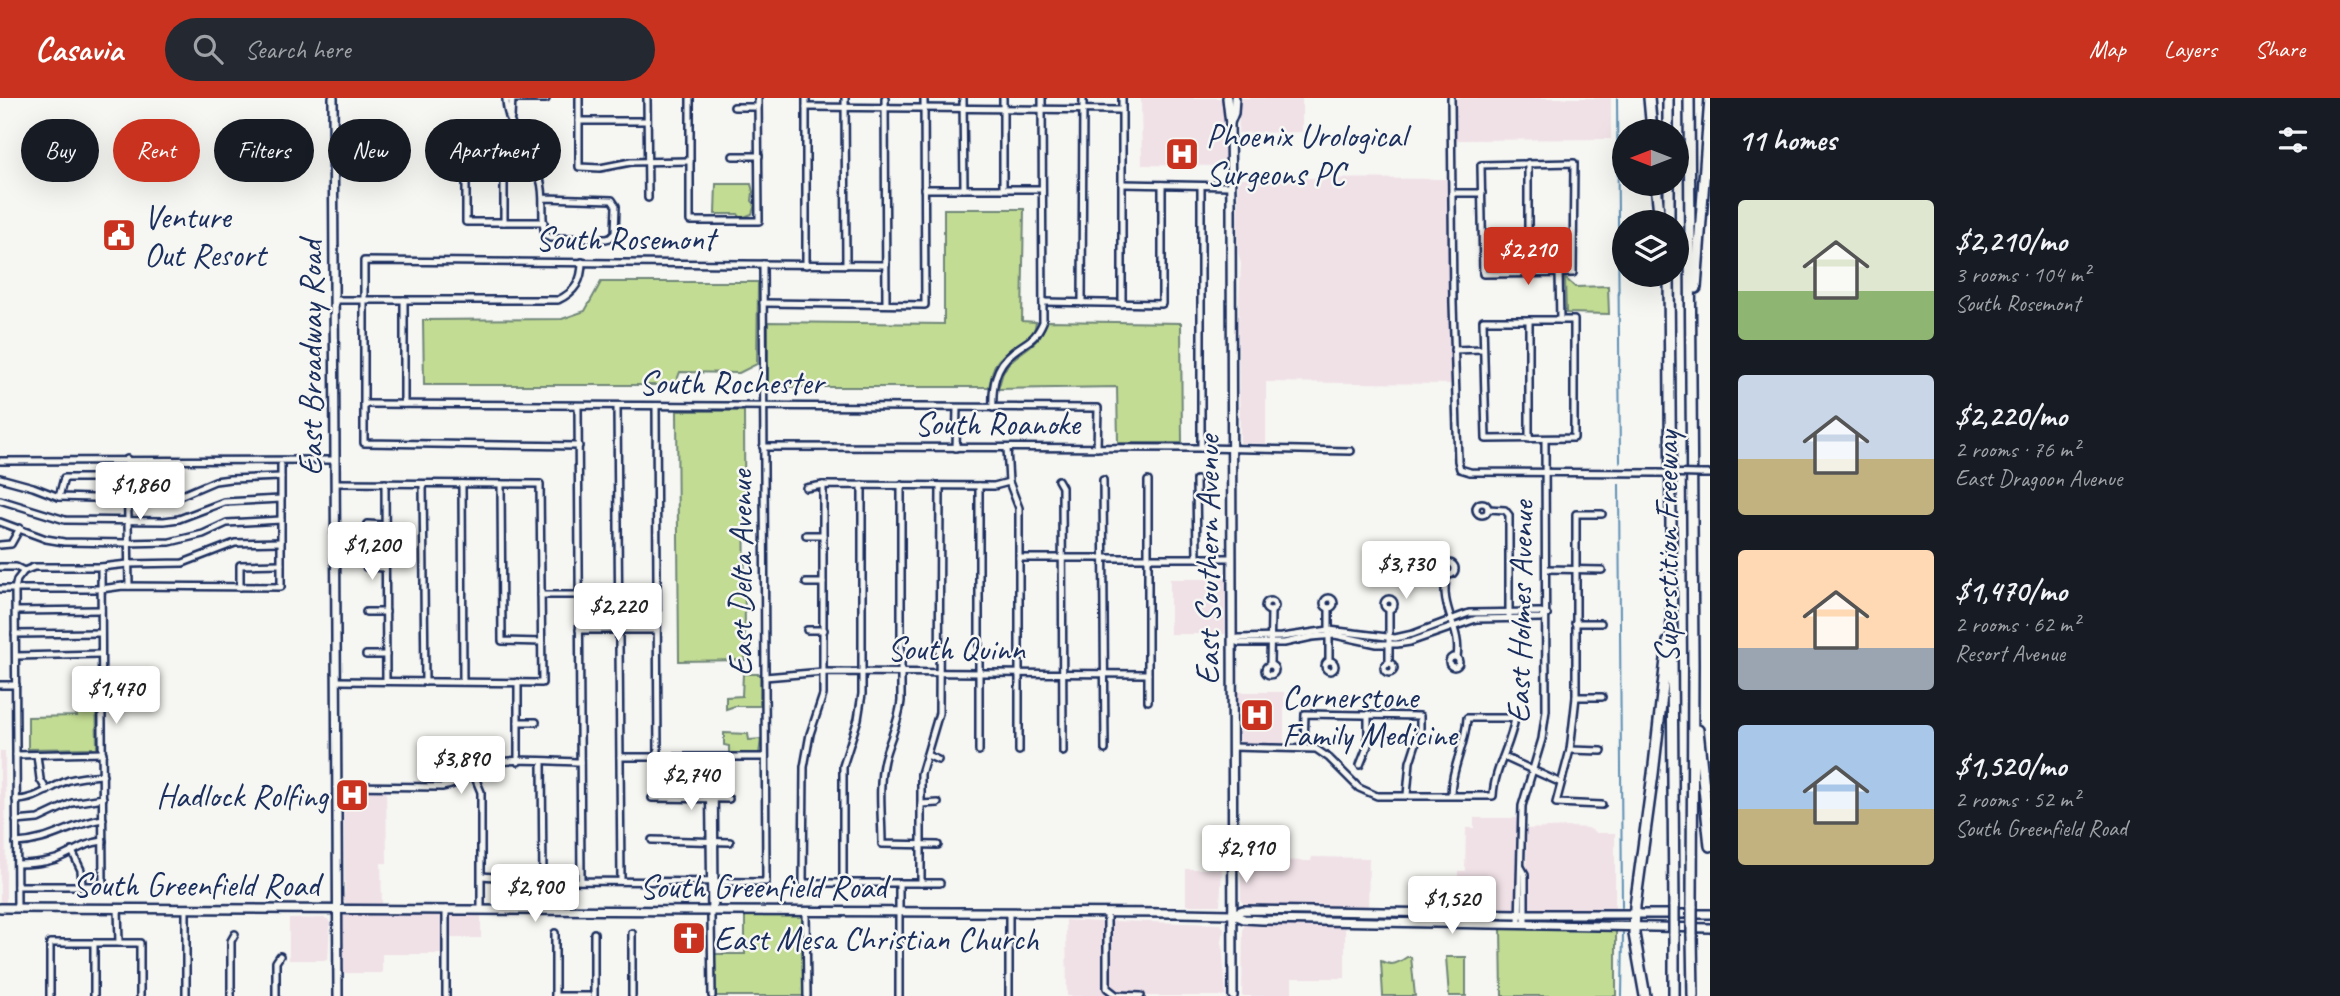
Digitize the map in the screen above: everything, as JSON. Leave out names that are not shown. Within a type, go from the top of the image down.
[{"type":"highway","points":[[1648,98],[1651,119]]},
{"type":"highway","points":[[1668,98],[1668,119]]},
{"type":"highway","name":"Superstition Freeway","points":[[1689,98],[1693,996]]},
{"type":"highway","points":[[1691,385],[1699,226],[1710,98]]},
{"type":"highway","name":"Superstition Freeway","points":[[1667,287],[1672,532],[1674,996]]},
{"type":"highway","points":[[1645,996],[1634,914],[1668,642],[1672,532]]},
{"type":"highway","points":[[1693,664],[1710,846]]},
{"type":"main road","name":"East Broadway Road","points":[[333,98],[338,996]]},
{"type":"main road","name":"East Southern Avenue","points":[[1227,98],[1230,124],[1233,996]]},
{"type":"main road","name":"East Southern Avenue","points":[[1230,124],[1234,113],[1234,98]]},
{"type":"main road","name":"South Greenfield Road","points":[[0,908],[1232,914],[1243,910],[1331,911],[1710,928]]},
{"type":"main road","points":[[1296,920],[1302,916],[1327,915],[1331,911]]},
{"type":"main road","points":[[1336,920],[1342,916],[1379,912]]},
{"type":"main road","name":"South Greenfield Road","points":[[1232,914],[1244,919],[1336,920],[1710,914]]},
{"type":"street","points":[[579,98],[579,167],[600,168],[648,161],[690,161]]},
{"type":"street","points":[[646,98],[648,198]]},
{"type":"street","points":[[690,98],[690,220],[759,221],[758,98]]},
{"type":"street","points":[[806,98],[806,265]]},
{"type":"street","points":[[845,98],[846,265]]},
{"type":"street","points":[[885,98],[886,304]]},
{"type":"street","points":[[763,303],[925,304],[925,98]]},
{"type":"street","points":[[963,98],[964,189]]},
{"type":"street","points":[[1003,98],[1003,189]]},
{"type":"street","points":[[993,408],[994,380],[1001,363],[1013,351],[1029,344],[1043,322],[1042,98]]},
{"type":"street","points":[[1082,303],[1083,98]]},
{"type":"street","points":[[1122,98],[1122,304]]},
{"type":"street","points":[[1451,98],[1454,350],[1460,469],[1470,472],[1710,474]]},
{"type":"street","points":[[511,119],[507,113],[509,99],[546,99]]},
{"type":"street","points":[[734,107],[758,107]]},
{"type":"street","points":[[806,107],[1122,110]]},
{"type":"street","points":[[579,121],[647,121]]},
{"type":"street","points":[[733,156],[759,156]]},
{"type":"street","points":[[1528,163],[1528,274]]},
{"type":"street","points":[[1528,163],[1574,163],[1573,273],[1483,274],[1482,164],[1528,163]]},
{"type":"street","points":[[466,182],[466,222],[544,222]]},
{"type":"street","points":[[504,182],[504,222]]},
{"type":"street","points":[[541,182],[544,198],[543,231],[550,238],[610,238],[615,233],[615,206],[610,199],[544,198]]},
{"type":"street","points":[[1122,184],[1230,186]]},
{"type":"street","points":[[1043,302],[1162,304],[1162,184]]},
{"type":"street","points":[[1201,186],[1201,448]]},
{"type":"street","points":[[924,189],[1042,189]]},
{"type":"street","points":[[1452,193],[1482,193]]},
{"type":"street","name":"South Rosemont","points":[[364,300],[364,261],[886,265]]},
{"type":"street","points":[[335,300],[558,300],[573,291],[578,284],[582,262]]},
{"type":"street","name":"East Delta Avenue","points":[[712,882],[766,882],[763,264]]},
{"type":"street","points":[[1559,274],[1560,320]]},
{"type":"street","points":[[364,300],[364,443],[579,446]]},
{"type":"street","points":[[404,300],[404,404]]},
{"type":"street","points":[[1483,320],[1560,320],[1574,320],[1574,438],[1486,439],[1483,320]]},
{"type":"street","points":[[1528,320],[1529,439]]},
{"type":"street","points":[[1454,350],[1483,349]]},
{"type":"street","name":"South Rochester","points":[[364,404],[1098,408],[1097,448]]},
{"type":"street","points":[[578,406],[581,881]]},
{"type":"street","points":[[617,406],[621,881]]},
{"type":"street","points":[[656,406],[658,757]]},
{"type":"street","points":[[956,448],[957,408]]},
{"type":"street","name":"East Holmes Avenue","points":[[1522,919],[1525,874],[1521,867],[1522,806],[1531,770],[1541,745],[1546,717],[1545,439]]},
{"type":"street","name":"South Roanoke","points":[[764,447],[1231,448],[1351,451]]},
{"type":"street","points":[[1007,448],[1009,482],[1019,508],[1019,751]]},
{"type":"street","points":[[127,460],[129,586]]},
{"type":"street","points":[[0,461],[335,460]]},
{"type":"street","points":[[0,589],[281,587],[281,465]]},
{"type":"street","points":[[0,478],[59,497],[127,499],[182,495],[230,479],[281,477]]},
{"type":"street","points":[[59,497],[64,478],[164,478],[166,498]]},
{"type":"street","points":[[33,487],[36,480]]},
{"type":"street","points":[[1058,480],[1062,487],[1063,752]]},
{"type":"street","points":[[1103,480],[1105,750]]},
{"type":"street","points":[[1196,480],[1197,558]]},
{"type":"street","points":[[1148,481],[1148,701]]},
{"type":"street","points":[[191,482],[194,489]]},
{"type":"street","points":[[806,488],[823,485],[979,486],[1009,482]]},
{"type":"street","points":[[335,483],[540,484],[542,642],[542,683],[337,681]]},
{"type":"street","points":[[385,483],[386,681]]},
{"type":"street","points":[[422,484],[425,681]]},
{"type":"street","points":[[462,484],[463,682]]},
{"type":"street","points":[[501,484],[502,641],[542,642]]},
{"type":"street","points":[[823,485],[822,704],[810,734],[804,767],[803,883],[940,883]]},
{"type":"street","points":[[844,883],[843,766],[861,708],[863,672],[862,485]]},
{"type":"street","points":[[901,485],[900,714],[882,773],[882,844],[938,845]]},
{"type":"street","points":[[921,883],[921,774],[939,713],[940,486]]},
{"type":"street","points":[[978,751],[979,486]]},
{"type":"street","points":[[0,500],[65,520],[127,521],[172,520],[224,502],[281,499]]},
{"type":"street","points":[[1488,509],[1505,510],[1509,516],[1509,615]]},
{"type":"street","points":[[1602,514],[1576,514],[1576,697],[1570,750],[1556,803],[1602,805]]},
{"type":"street","points":[[0,522],[46,539],[64,542],[127,543],[185,540],[227,523],[281,520]]},
{"type":"street","points":[[367,524],[385,525]]},
{"type":"street","points":[[0,545],[10,544],[20,528]]},
{"type":"street","points":[[806,535],[823,535]]},
{"type":"street","points":[[17,908],[17,580],[24,571],[34,567],[183,563],[235,543],[281,542]]},
{"type":"street","points":[[212,553],[216,563]]},
{"type":"street","points":[[1019,558],[1232,558]]},
{"type":"street","points":[[240,587],[240,565],[281,564]]},
{"type":"street","points":[[0,567],[16,567],[24,571]]},
{"type":"street","points":[[17,886],[103,886],[101,567]]},
{"type":"street","points":[[366,568],[386,568]]},
{"type":"street","points":[[1546,569],[1602,570]]},
{"type":"street","points":[[1447,575],[1444,592],[1457,643],[1457,657]]},
{"type":"street","points":[[806,583],[823,583]]},
{"type":"street","points":[[541,595],[579,594]]},
{"type":"street","points":[[1329,608],[1329,661]]},
{"type":"street","points":[[1389,609],[1389,663]]},
{"type":"street","points":[[16,611],[101,610]]},
{"type":"street","points":[[1270,664],[1271,611]]},
{"type":"street","points":[[366,612],[386,612]]},
{"type":"street","points":[[1232,640],[1239,643],[1329,633],[1410,642],[1451,623],[1541,612],[1547,615]]},
{"type":"street","points":[[1575,623],[1601,623]]},
{"type":"street","points":[[579,630],[657,630]]},
{"type":"street","points":[[807,630],[824,630]]},
{"type":"street","points":[[15,634],[101,633]]},
{"type":"street","points":[[16,656],[101,654]]},
{"type":"street","points":[[366,655],[386,655]]},
{"type":"street","name":"South Quinn","points":[[765,677],[823,672],[1148,674]]},
{"type":"street","points":[[518,682],[518,762]]},
{"type":"street","points":[[0,685],[16,685]]},
{"type":"street","points":[[1576,697],[1602,697]]},
{"type":"street","points":[[1304,748],[1305,714],[1420,716],[1420,731],[1410,762],[1407,795]]},
{"type":"street","points":[[1360,765],[1368,745],[1368,714]]},
{"type":"street","points":[[1232,747],[1304,748],[1323,753],[1359,788],[1377,796],[1493,796],[1495,781],[1512,735],[1515,718],[1467,718],[1451,795]]},
{"type":"street","points":[[518,722],[536,722]]},
{"type":"street","points":[[1570,750],[1602,751]]},
{"type":"street","points":[[16,755],[103,753]]},
{"type":"street","points":[[37,755],[40,779],[47,791]]},
{"type":"street","points":[[927,755],[938,760]]},
{"type":"street","points":[[620,757],[765,757]]},
{"type":"street","points":[[712,757],[712,882],[715,903],[712,910],[712,996]]},
{"type":"street","points":[[1504,758],[1561,783]]},
{"type":"street","points":[[542,762],[542,881]]},
{"type":"street","points":[[338,786],[442,787],[474,775],[491,764],[580,762]]},
{"type":"street","points":[[16,800],[35,797],[79,778],[103,775]]},
{"type":"street","points":[[474,775],[481,792],[481,910]]},
{"type":"street","points":[[16,821],[38,819],[72,803],[103,798]]},
{"type":"street","points":[[652,798],[729,799]]},
{"type":"street","points":[[921,804],[938,803]]},
{"type":"street","points":[[16,843],[51,838],[77,824],[103,819]]},
{"type":"street","points":[[652,840],[730,842]]},
{"type":"street","points":[[17,864],[56,859],[81,845],[103,841]]},
{"type":"street","points":[[72,851],[81,870],[82,886]]},
{"type":"street","points":[[482,876],[542,881],[712,882]]},
{"type":"street","points":[[899,883],[899,996]]},
{"type":"street","points":[[118,908],[119,943]]},
{"type":"street","points":[[186,909],[186,996]]},
{"type":"street","points":[[446,909],[446,996]]},
{"type":"street","points":[[806,911],[807,996]]},
{"type":"street","points":[[1009,912],[1009,996]]},
{"type":"street","points":[[1107,913],[1108,988],[1115,995],[1141,996]]},
{"type":"street","points":[[555,933],[555,996],[592,996],[594,933]]},
{"type":"street","points":[[632,933],[632,996]]},
{"type":"street","points":[[231,996],[232,941],[235,934]]},
{"type":"street","points":[[50,996],[50,943],[140,943],[140,996]]},
{"type":"street","points":[[94,943],[94,996]]},
{"type":"street","points":[[276,996],[276,962],[280,956]]},
{"type":"shaded area","points":[[1141,98],[1223,98],[1225,166],[1142,165]]},
{"type":"shaded area","points":[[1240,98],[1302,98],[1302,132],[1238,133]]},
{"type":"shaded area","points":[[1455,98],[1611,98],[1611,139],[1456,140]]},
{"type":"shaded area","points":[[1238,178],[1449,179],[1451,384],[1266,382],[1266,444],[1240,443],[1238,323],[1241,264],[1238,252]]},
{"type":"shaded area","points":[[1170,579],[1226,579],[1226,634],[1170,634]]},
{"type":"shaded area","points":[[1238,692],[1284,692],[1284,745],[1240,743]]},
{"type":"shaded area","points":[[0,751],[5,751],[6,903],[0,903]]},
{"type":"shaded area","points":[[386,790],[387,863],[381,863],[382,904],[347,904],[343,900],[343,792]]},
{"type":"shaded area","points":[[1474,818],[1517,818],[1515,910],[1457,910],[1458,871],[1465,871],[1466,828],[1474,828]]},
{"type":"shaded area","points":[[1588,828],[1597,833],[1615,833],[1615,910],[1528,908],[1526,829]]},
{"type":"shaded area","points":[[1312,857],[1369,858],[1368,908],[1244,904],[1241,901],[1241,860],[1311,861]]},
{"type":"shaded area","points":[[1186,869],[1222,869],[1220,905],[1186,905]]},
{"type":"shaded area","points":[[381,909],[481,910],[481,938],[446,938],[446,954],[382,954],[382,973],[344,973],[343,917],[347,914],[381,915]]},
{"type":"shaded area","points":[[324,918],[330,923],[328,960],[289,960],[289,919]]},
{"type":"shaded area","points":[[1066,920],[1103,922],[1103,987],[1109,996],[1067,996]]},
{"type":"shaded area","points":[[1111,921],[1221,924],[1224,929],[1222,941],[1226,996],[1135,996],[1135,992],[1115,992],[1110,989]]},
{"type":"shaded area","points":[[1247,922],[1261,925],[1345,925],[1345,978],[1292,978],[1292,996],[1242,996],[1243,928]]},
{"type":"green space","points":[[716,184],[751,184],[752,201],[755,204],[752,214],[741,218],[738,214],[715,214]]},
{"type":"green space","points":[[944,209],[1024,209],[1022,321],[1036,322],[1030,336],[995,365],[989,387],[768,387],[768,322],[944,324]]},
{"type":"green space","points":[[1565,278],[1575,287],[1608,286],[1609,314],[1566,313]]},
{"type":"green space","points":[[601,282],[758,282],[757,364],[739,373],[680,372],[675,385],[424,385],[423,320],[562,319],[585,311]]},
{"type":"green space","points":[[1047,321],[1181,323],[1182,443],[1118,443],[1117,387],[998,389],[1007,365],[1038,339]]},
{"type":"green space","points":[[677,411],[744,411],[745,660],[679,661]]},
{"type":"green space","points":[[743,674],[760,674],[760,706],[735,706],[726,709],[726,697],[742,696]]},
{"type":"green space","points":[[81,686],[96,686],[97,751],[93,752],[92,748],[28,749],[28,717],[77,716],[76,713],[81,713]]},
{"type":"green space","points":[[724,733],[748,734],[749,740],[761,739],[759,754],[729,754],[729,746],[724,745]]},
{"type":"green space","points":[[745,911],[806,911],[807,996],[712,996],[712,954],[745,954]]},
{"type":"green space","points":[[1501,927],[1616,931],[1616,996],[1502,996]]},
{"type":"green space","points":[[1411,957],[1415,996],[1383,996],[1381,961],[1395,964]]},
{"type":"green space","points":[[1446,957],[1466,957],[1466,996],[1449,996]]},
{"type":"waterway","points":[[1617,98],[1620,462]]},
{"type":"waterway","points":[[1619,484],[1622,907]]},
{"type":"waterway","points":[[1622,996],[1623,933]]},
{"type":"place","name":"Phoenix Urological Surgeons PC","points":[[1182,154]]},
{"type":"place","name":"Venture Out Resort","points":[[119,235]]},
{"type":"place","name":"Cornerstone Family Medicine","points":[[1257,715]]},
{"type":"place","name":"Hadlock Rolfing","points":[[352,795]]},
{"type":"place","name":"East Mesa Christian Church","points":[[689,938]]}]
